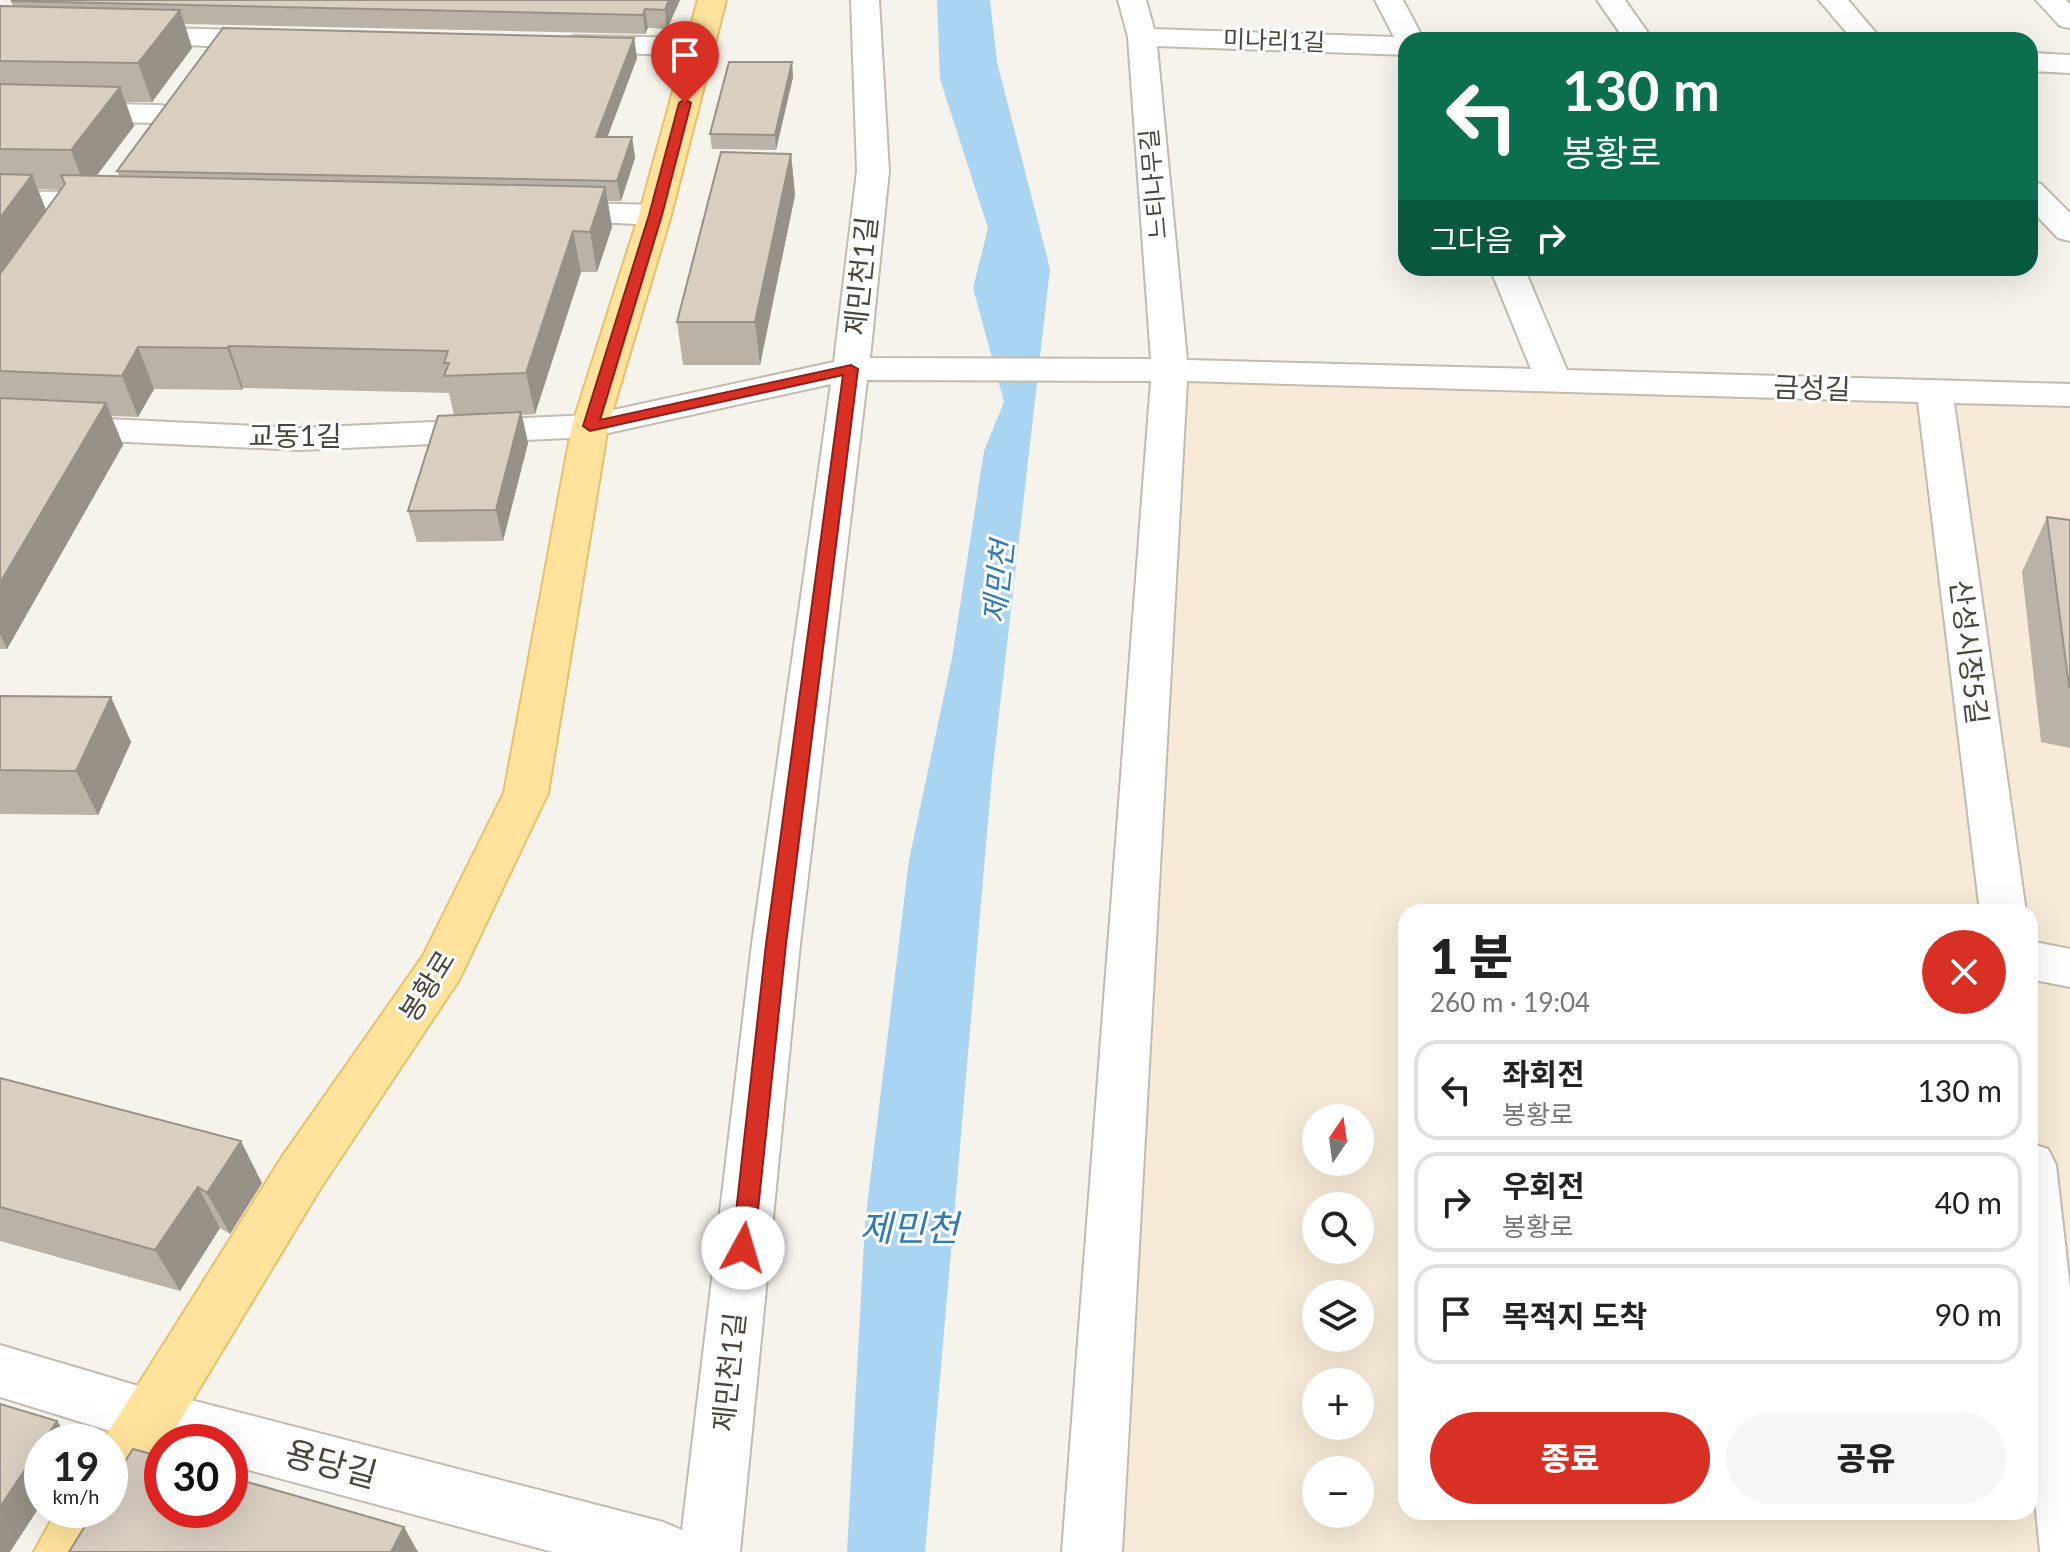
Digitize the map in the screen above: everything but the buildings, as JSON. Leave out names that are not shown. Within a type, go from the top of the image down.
[{"type":"main road","name":"봉황로","points":[[128,1454],[301,1173],[442,967],[526,793],[590,426],[655,215],[712,0]]},
{"type":"main road","points":[[64,1552],[79,1528]]},
{"type":"street","name":"제민천1길","points":[[710,1552],[776,944],[851,369],[873,171],[865,0]]},
{"type":"street","name":"느티나무길","points":[[1092,1552],[1170,370],[1142,37],[1132,0]]},
{"type":"street","points":[[1389,0],[1406,32]]},
{"type":"street","points":[[1611,0],[1633,32]]},
{"type":"street","points":[[1833,0],[1861,32]]},
{"type":"street","points":[[2050,0],[2070,20]]},
{"type":"street","points":[[109,36],[295,40]]},
{"type":"street","name":"미나리1길","points":[[1142,37],[1398,46]]},
{"type":"street","points":[[199,64],[217,39]]},
{"type":"street","points":[[544,44],[700,47]]},
{"type":"street","points":[[2038,62],[2070,64]]},
{"type":"street","points":[[143,139],[180,89]]},
{"type":"street","points":[[0,111],[161,114]]},
{"type":"street","points":[[0,201],[105,190],[144,204]]},
{"type":"street","points":[[2038,199],[2070,231]]},
{"type":"street","points":[[527,212],[655,215]]},
{"type":"street","points":[[1510,276],[1553,379]]},
{"type":"street","points":[[590,426],[851,369]]},
{"type":"street","name":"금성길","points":[[851,369],[1170,370],[2070,395]]},
{"type":"street","name":"산성시장5길","points":[[1935,392],[2002,904]]},
{"type":"street","name":"교동1길","points":[[0,425],[300,439],[590,426]]},
{"type":"street","points":[[2038,962],[2070,968]]},
{"type":"street","points":[[2038,1242],[2070,1552]]},
{"type":"street","name":"용당길","points":[[0,1371],[152,1417],[663,1552]]},
{"type":"shaded area","points":[[1170,370],[2070,401],[2070,1552],[1103,1552]]},
{"type":"water","name":"제민천","points":[[937,0],[990,0],[997,62],[1050,269],[992,775],[925,1552],[847,1552],[865,1223],[909,860],[952,658],[984,451],[1004,402],[973,288],[988,228],[940,79]]},
{"type":"route","points":[[685,103],[655,215],[590,426],[851,369],[776,944],[743,1248]]}]
